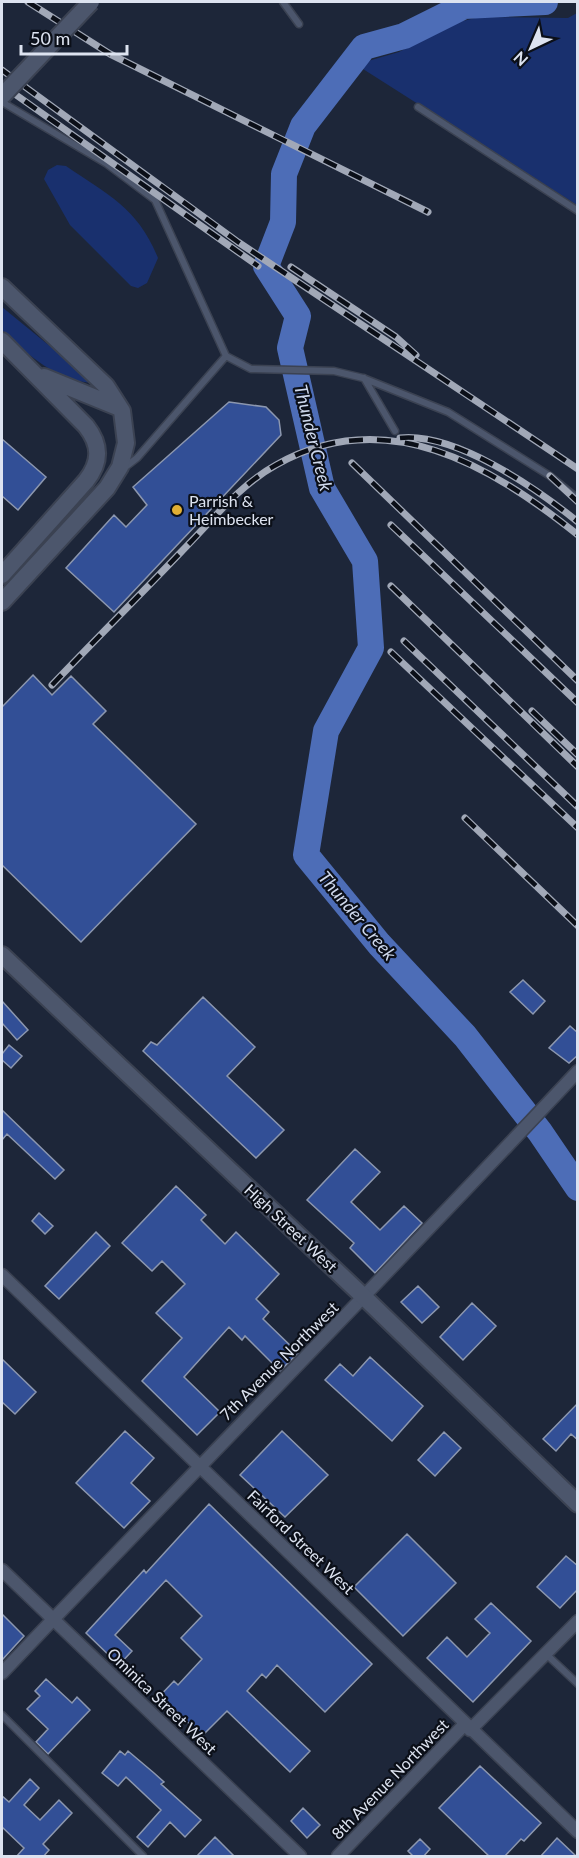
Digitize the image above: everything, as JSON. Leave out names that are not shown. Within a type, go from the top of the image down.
[{"type":"main road","points":[[2,96],[91,2]]},
{"type":"main road","points":[[2,287],[100,378],[120,408],[124,418],[126,443],[124,459],[107,488],[2,602]]},
{"type":"main road","points":[[2,341],[91,432],[98,447],[95,468],[2,575]]},
{"type":"main road","points":[[28,366],[62,386],[120,408]]},
{"type":"main road","name":"High Street West","points":[[2,955],[365,1298],[578,1504]]},
{"type":"street","name":"7th Avenue Northwest","points":[[2,1673],[199,1466],[365,1298],[578,1071]]},
{"type":"street","name":"Fairford Street West","points":[[2,1275],[578,1832]]},
{"type":"street","name":"Ominica Street West","points":[[2,1570],[300,1857]]},
{"type":"street","name":"8th Avenue Northwest","points":[[338,1857],[578,1621]]},
{"type":"lane","points":[[282,2],[299,24]]},
{"type":"lane","points":[[2,102],[107,164],[156,200],[226,356],[251,369],[334,371],[363,378],[448,412],[550,476],[578,499]]},
{"type":"lane","points":[[418,107],[578,211]]},
{"type":"lane","points":[[117,473],[137,458],[226,356]]},
{"type":"lane","points":[[363,378],[395,431]]},
{"type":"lane","points":[[545,1654],[578,1684]]},
{"type":"lane","points":[[2,1715],[142,1857]]},
{"type":"shaded area","points":[[577,13],[577,205],[363,69],[368,61],[399,52],[451,24],[479,17],[568,18]]},
{"type":"shaded area","points":[[57,165],[66,166],[108,195],[120,204],[141,227],[158,258],[147,283],[138,288],[131,286],[70,225],[44,179],[48,170]]},
{"type":"shaded area","points":[[2,307],[95,383],[68,378],[44,366],[22,349],[2,330]]},
{"type":"building","name":"Parrish & Heimbecker","points":[[229,402],[266,407],[279,420],[281,435],[114,612],[66,568],[114,515],[126,527],[147,505],[133,487]]},
{"type":"building","points":[[2,439],[46,477],[18,510],[2,496]]},
{"type":"building","points":[[33,675],[52,695],[71,676],[106,711],[93,724],[196,824],[81,942],[2,865],[2,707]]},
{"type":"building","points":[[523,980],[545,1001],[533,1014],[510,992]]},
{"type":"building","points":[[203,997],[255,1047],[227,1076],[284,1130],[256,1158],[143,1051],[151,1042],[157,1045]]},
{"type":"building","points":[[2,1001],[28,1030],[17,1040],[2,1023]]},
{"type":"building","points":[[570,1026],[578,1033],[578,1055],[569,1063],[549,1048]]},
{"type":"building","points":[[9,1045],[22,1056],[11,1068],[2,1060],[2,1054]]},
{"type":"building","points":[[2,1110],[64,1170],[55,1179],[7,1134],[2,1140]]},
{"type":"building","points":[[355,1149],[380,1172],[351,1202],[380,1230],[404,1206],[422,1223],[375,1273],[350,1248],[354,1243],[307,1200]]},
{"type":"building","points":[[176,1186],[206,1215],[201,1220],[225,1244],[236,1232],[279,1274],[256,1299],[269,1312],[263,1319],[298,1353],[280,1371],[245,1336],[242,1340],[229,1327],[184,1377],[220,1412],[197,1435],[142,1381],[182,1338],[156,1313],[185,1284],[162,1261],[152,1271],[122,1243]]},
{"type":"building","points":[[39,1213],[53,1226],[45,1234],[32,1221]]},
{"type":"building","points":[[96,1232],[110,1246],[59,1299],[45,1286]]},
{"type":"building","points":[[418,1286],[439,1307],[422,1323],[401,1302]]},
{"type":"building","points":[[472,1303],[496,1326],[463,1360],[440,1337]]},
{"type":"building","points":[[370,1357],[423,1406],[392,1441],[325,1380],[340,1364],[353,1376]]},
{"type":"building","points":[[2,1359],[36,1392],[15,1414],[2,1402]]},
{"type":"building","points":[[578,1403],[578,1440],[571,1434],[556,1451],[543,1439]]},
{"type":"building","points":[[125,1431],[154,1458],[131,1483],[150,1501],[124,1528],[76,1483]]},
{"type":"building","points":[[282,1431],[328,1475],[285,1517],[240,1475]]},
{"type":"building","points":[[444,1432],[461,1448],[435,1476],[418,1460]]},
{"type":"building","points":[[209,1504],[372,1664],[325,1712],[277,1665],[266,1678],[262,1674],[247,1691],[310,1751],[290,1772],[227,1711],[202,1736],[177,1712],[172,1717],[155,1701],[174,1681],[178,1685],[202,1659],[181,1638],[202,1616],[166,1580],[115,1635],[132,1651],[119,1665],[86,1633],[144,1570],[146,1573]]},
{"type":"building","points":[[407,1534],[456,1583],[403,1636],[354,1587]]},
{"type":"building","points":[[566,1556],[578,1566],[578,1589],[560,1608],[537,1587]]},
{"type":"building","points":[[491,1603],[531,1641],[473,1702],[427,1658],[447,1637],[467,1657],[490,1633],[475,1619]]},
{"type":"building","points":[[2,1614],[24,1636],[2,1660]]},
{"type":"building","points":[[46,1679],[72,1703],[77,1697],[90,1710],[48,1754],[36,1742],[48,1729],[27,1709],[40,1696],[35,1691]]},
{"type":"building","points":[[120,1751],[125,1755],[128,1751],[154,1773],[164,1782],[161,1784],[201,1820],[185,1837],[170,1822],[148,1847],[137,1837],[161,1810],[126,1777],[118,1786],[102,1773]]},
{"type":"building","points":[[480,1766],[541,1823],[504,1857],[490,1857],[439,1808]]},
{"type":"building","points":[[30,1779],[39,1788],[24,1805],[40,1820],[59,1800],[72,1813],[43,1844],[49,1850],[43,1857],[16,1857],[24,1848],[2,1827],[2,1796],[9,1802]]},
{"type":"building","points":[[303,1808],[320,1825],[307,1838],[291,1821]]},
{"type":"building","points":[[215,1837],[235,1857],[196,1857]]},
{"type":"building","points":[[557,1838],[577,1857],[540,1857]]},
{"type":"building","points":[[420,1839],[430,1849],[423,1857],[414,1857],[408,1851]]},
{"type":"waterway","name":"Thunder Creek","points":[[545,2],[464,6],[404,36],[364,47],[303,126],[284,174],[283,222],[266,266],[298,316],[290,348],[322,488],[365,561],[371,648],[326,731],[306,855],[379,944],[465,1036],[540,1132],[578,1188]]},
{"type":"railway","points":[[28,2],[110,54],[428,212]]},
{"type":"railway","points":[[2,70],[238,242],[578,469]]},
{"type":"railway","points":[[2,85],[258,266]]},
{"type":"railway","points":[[291,267],[396,337],[416,355]]},
{"type":"railway","points":[[400,438],[422,438],[469,453],[518,479],[578,522]]},
{"type":"railway","points":[[52,685],[249,483],[276,465],[317,447],[357,440],[397,441],[435,450],[473,466],[509,486],[578,535]]},
{"type":"railway","points":[[352,463],[578,681]]},
{"type":"railway","points":[[550,476],[578,502]]},
{"type":"railway","points":[[391,525],[578,703]]},
{"type":"railway","points":[[391,586],[578,767]]},
{"type":"railway","points":[[404,641],[578,807]]},
{"type":"railway","points":[[391,652],[578,828]]},
{"type":"railway","points":[[532,711],[578,755]]},
{"type":"railway","points":[[465,818],[578,926]]},
{"type":"place","name":"Parrish & Heimbecker","points":[[177,510]]}]
